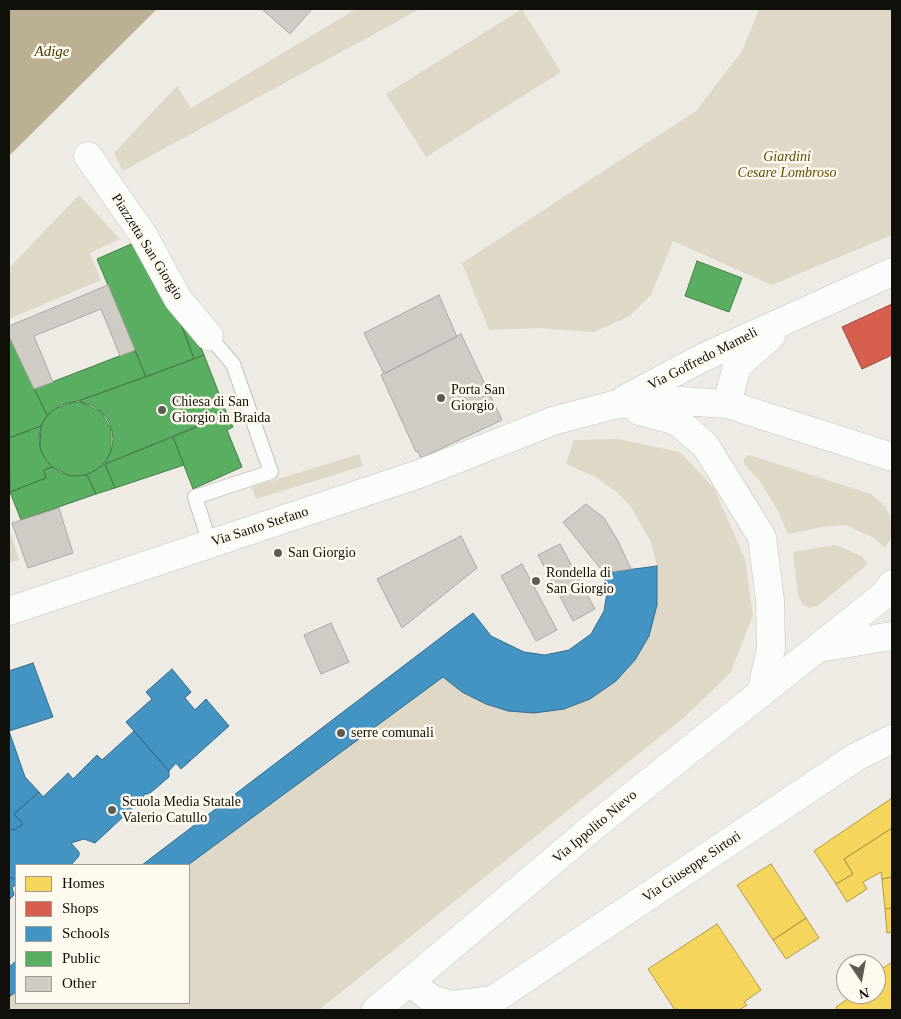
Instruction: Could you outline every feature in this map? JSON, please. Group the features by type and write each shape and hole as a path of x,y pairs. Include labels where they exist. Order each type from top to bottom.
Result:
{"street":[{"name":"Piazzetta San Giorgio","path":"88,156 142,233 178,299 209,336"},
{"name":"Via Goffredo Mameli","path":"613,405 702,358 892,272"},
{"name":"Via Goffredo Mameli","path":"727,404 736,366 794,315"},
{"name":"Via Goffredo Mameli","path":"510,438 553,421 613,405 665,400 727,404 892,457"},
{"path":"613,405 677,421 705,445 721,467 762,537 770,600 770,648 761,694"},
{"name":"Via Santo Stefano","path":"9,611 419,474 510,438"},
{"name":"Via Ippolito Nievo","path":"376,1010 598,823 884,595 892,584"},
{"name":"Via Ippolito Nievo","path":"818,648 892,636"},
{"name":"Via Giuseppe Sirtori","path":"410,983 432,999 451,1005 486,1005 856,757 892,739"}],"lane":[{"path":"209,336 233,364 271,472 195,497 210,544"}],"green space":[{"path":"356,9 420,9 123,171 114,153 177,86 191,108"},
{"path":"522,9 561,72 426,157 386,94"},
{"name":"Giardini Cesare Lombroso","path":"759,9 892,9 892,235 772,285 673,241 651,295 630,316 594,332 537,328 489,330 462,263 696,111 742,51"},
{"path":"79,195 120,239 90,253 101,280 9,319 9,268"},
{"path":"617,439 680,452 714,488 745,559 753,615 731,672 687,715 319,1010 9,1010 9,997 15,993 15,1004 190,1004 189,864 443,677 462,692 486,704 508,711 590,699 616,681 635,660 649,636 657,605 657,566 651,542 631,507 618,493 594,476 566,464 574,440"},
{"path":"359,454 363,466 256,499 252,487"},
{"path":"749,455 871,494 885,506 890,516 892,536 885,548 874,538 846,525 821,527 788,534 777,509 759,480 744,464 744,459"},
{"path":"9,528 19,560 9,563"},
{"path":"835,545 862,556 868,564 819,605 809,608 802,604 798,595 793,552"}],"water":[{"name":"Adige","path":"9,9 157,9 9,156"}],"building: Homes":[{"path":"892,798 892,828 844,859 853,874 836,884 814,851"},
{"path":"892,828 892,877 882,879 881,872 863,882 867,889 847,902 836,884 853,874 844,859"},
{"path":"771,864 806,918 773,940 737,885"},
{"path":"892,877 892,908 885,909 882,879"},
{"path":"892,908 892,932 887,933 885,909"},
{"path":"806,918 819,938 786,959 773,940"},
{"path":"717,924 761,990 744,1002 747,1005 739,1010 675,1010 648,969"},
{"path":"892,962 892,1010 838,1010 836,1007 840,1004 886,1004 886,966"}],"building: Shops":[{"path":"892,304 892,355 862,369 842,327"}],"building: Schools":[{"name":"serre comunali","path":"657,566 657,605 649,636 635,660 616,681 590,699 564,709 534,713 508,711 486,704 462,692 443,677 189,864 143,864 473,613 491,636 524,652 545,655 569,650 591,634 604,611 607,593 604,573"},
{"path":"33,663 53,717 9,731 9,671"},
{"path":"172,669 191,692 185,698 195,710 206,699 229,726 181,769 176,763 169,771 126,722 152,699 146,692"},
{"path":"9,731 25,777 39,792 14,814 23,824 14,830 9,829"},
{"path":"134,731 169,771 169,777 149,794 145,794 138,803 95,843 84,839 71,843 79,852 79,856 72,864 15,864 15,878 9,877 9,829 14,830 23,824 14,814 39,792 43,797 68,773 73,779 97,755 102,760"},
{"path":"9,877 15,878 15,886 12,887 14,895 9,900"},
{"path":"15,962 15,993 9,997 9,967"}],"building: Public":[{"path":"138,241 170,295 194,359 146,377 97,259"},
{"path":"697,261 742,278 729,312 685,296"},
{"path":"188,317 204,355 194,359 180,320"},
{"path":"9,336 47,415 41,426 9,438"},
{"path":"135,350 146,377 57,408 47,415 34,389"},
{"name":"Chiesa di San Giorgio in Braida","path":"204,355 227,414 105,464 111,451 111,429 101,412 79,401"},
{"path":"76,402 97,408 107,418 113,439 107,460 97,470 76,476 55,470 45,460 39,439 45,418 55,408"},
{"path":"227,414 233,427 227,430 242,467 193,489 173,437"},
{"path":"41,426 40,447 43,455 52,467 44,470 46,478 10,492 9,438"},
{"path":"173,437 184,465 115,488 105,464"},
{"path":"105,464 115,488 96,494 87,475"},
{"path":"52,467 71,476 87,475 96,494 21,520 10,492 46,478 44,470"}],"building: Other":[{"path":"264,9 312,9 290,34"},
{"path":"108,285 135,350 120,356 101,309 34,336 53,382 34,389 9,336 9,326"},
{"path":"439,295 457,337 384,374 364,333"},
{"name":"Porta San Giorgio","path":"461,334 502,420 421,458 418,451 416,452 381,375"},
{"path":"586,504 604,518 618,541 631,569 604,573 563,522"},
{"path":"59,508 73,553 28,568 12,523"},
{"path":"461,536 477,568 402,628 377,579"},
{"path":"560,544 595,609 573,621 538,555"},
{"path":"522,564 557,630 536,641 501,576"},
{"path":"331,623 349,662 321,674 304,635"}],"place":[{"name":"Porta San Giorgio","path":"441,398"},
{"name":"Chiesa di San Giorgio in Braida","path":"162,410"},
{"name":"San Giorgio","path":"278,553"},
{"name":"Rondella di San Giorgio","path":"536,581"},
{"name":"serre comunali","path":"341,733"},
{"name":"Scuola Media Statale Valerio Catullo","path":"112,810"}]}
